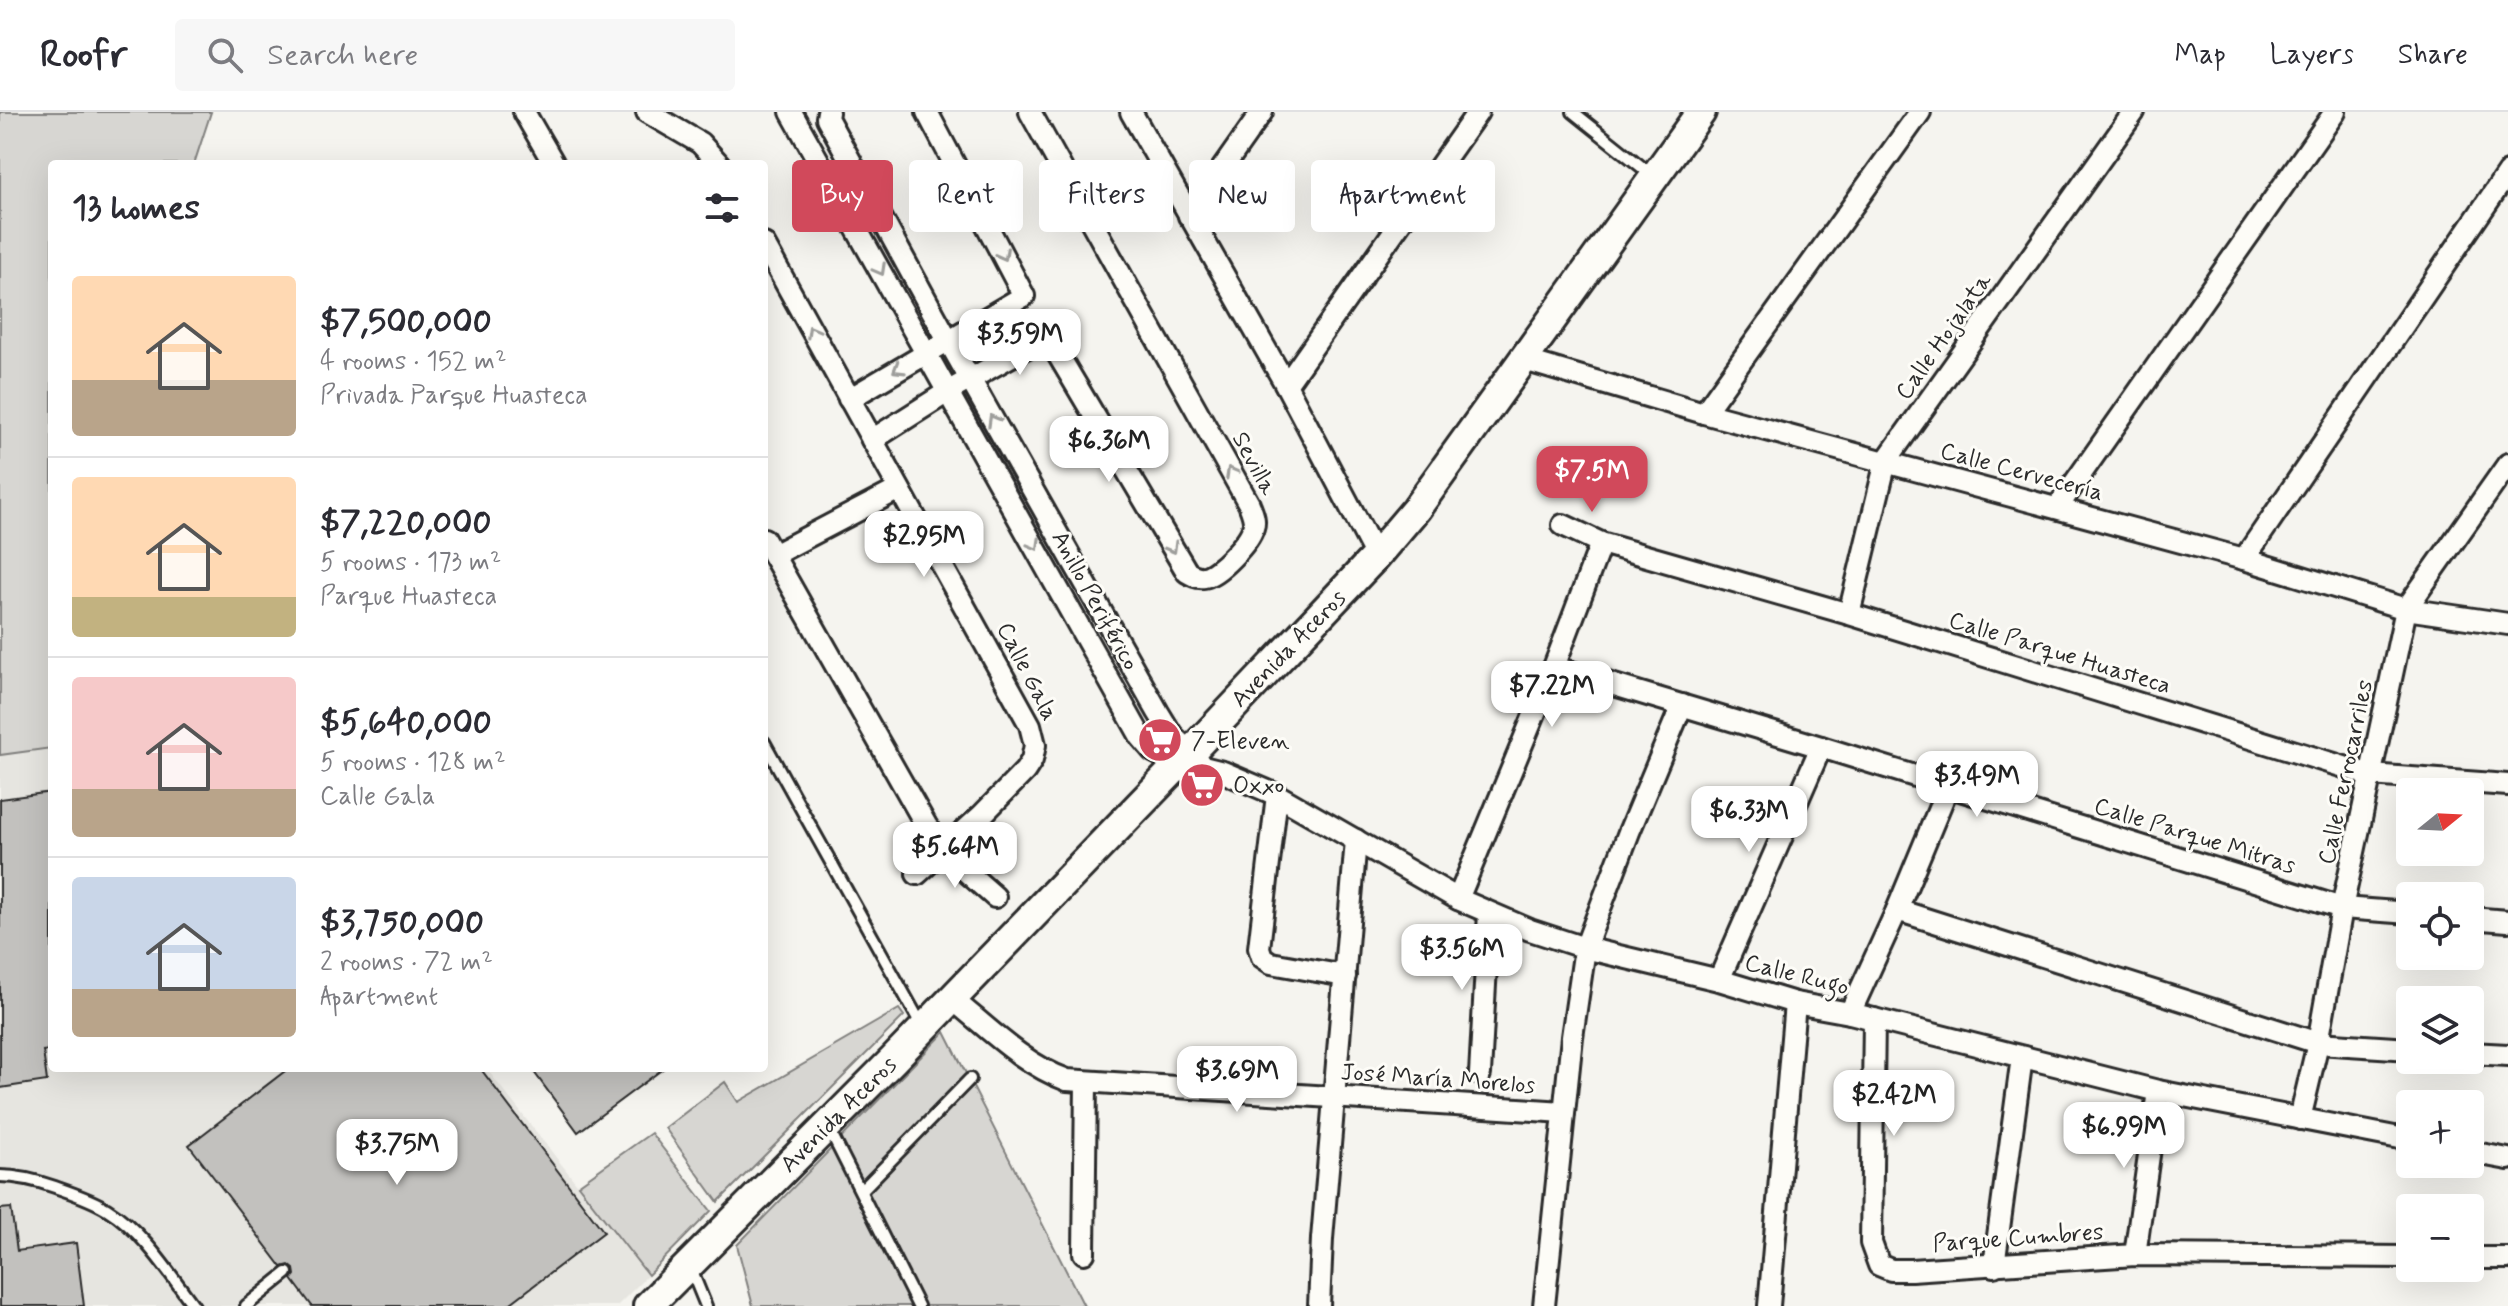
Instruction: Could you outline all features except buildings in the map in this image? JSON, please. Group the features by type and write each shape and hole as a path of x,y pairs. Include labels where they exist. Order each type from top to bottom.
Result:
{"street":[{"path":"524,112 552,160"},
{"path":"647,112 700,143 715,160"},
{"path":"849,399 1024,296 927,112"},
{"name":"Sevilla","path":"970,380 1047,336 1187,572 1195,577 1207,577 1216,572 1245,543 1253,530 1254,519 1249,504 1030,112"},
{"path":"1131,112 1189,216"},
{"path":"1228,160 1262,112"},
{"path":"1286,385 1478,112"},
{"name":"Avenida Aceros","path":"648,1306 1192,760 1376,556 1416,509 1701,112"},
{"path":"1704,413 1920,112"},
{"name":"Calle Hojalata","path":"1849,614 1886,461 2134,112"},
{"path":"2057,508 2335,112"},
{"path":"796,120 827,115"},
{"name":"Anillo Periférico","path":"827,115 970,380 1172,735 1192,760"},
{"name":"Anillo Periférico","path":"796,120 1141,737 1153,751 1167,758 1192,760"},
{"path":"2244,559 2508,172"},
{"path":"1198,232 1286,385 1376,556"},
{"name":"Calle Gala","path":"768,251 1030,725 1035,745 1032,760 1025,771 917,874"},
{"name":"Calle Cervecería","path":"1524,360 1704,413 2244,559 2406,609 2508,624"},
{"path":"872,440 970,380"},
{"name":"Calle Ferrocarriles","path":"2300,1119 2406,609 2508,464"},
{"path":"899,489 768,547 926,825 943,851 995,897"},
{"name":"Calle Parque Huasteca","path":"1563,525 1601,543 1849,614 2370,775 2508,785"},
{"path":"1458,899 1554,667 1601,543"},
{"path":"1095,652 1118,638"},
{"name":"Calle Parque Mitras","path":"1554,667 2342,908 2396,912"},
{"path":"1544,1306 1572,1037 1585,948 1682,705"},
{"path":"1719,980 1821,747"},
{"name":"Calle Rugo","path":"1192,760 1277,795 1458,899 1585,948 1719,980 1795,1003 1850,1013 2158,1091 2396,1137"},
{"path":"1850,1013 1948,787"},
{"path":"1277,795 1259,948 1262,957 1271,963 1345,976"},
{"path":"1319,1306 1356,840"},
{"path":"1897,910 2318,1043 2396,1048"},
{"path":"1480,1074 1489,913"},
{"path":"2484,919 2508,921"},
{"name":"José María Morelos","path":"952,999 1039,1068 1067,1080 1564,1112"},
{"path":"1769,1306 1795,1003"},
{"name":"Parque Cumbres","path":"1874,1019 1871,1243 1879,1265 1891,1270 1994,1266 2135,1255 2396,1257"},
{"path":"2484,1054 2508,1055"},
{"path":"1994,1266 2022,1057"},
{"path":"1084,1253 1086,1082"},
{"path":"2135,1255 2158,1091"},
{"path":"2484,1155 2508,1159"},
{"path":"2484,1258 2508,1258"}],"lane":[{"path":"1573,112 1655,177"},
{"path":"768,749 923,1027"},
{"path":"861,1191 970,1079"},
{"path":"827,1126 918,1306"},
{"path":"0,1176 47,1184 108,1210 132,1230 194,1306"},
{"path":"689,1264 706,1306"},
{"path":"246,1306 287,1273"}],"shaded area":[{"path":"0,112 211,112 195,160 48,160 48,749 0,755"},
{"path":"48,749 48,1072 489,1072 648,1275 617,1306 0,1306 0,755"},
{"path":"899,1009 904,1016 718,1202 665,1128 725,1082 738,1102"},
{"path":"945,1032 1084,1306 753,1306 737,1245"},
{"path":"651,1133 711,1211 648,1275 578,1185"}],"place":[{"name":"7-Eleven","path":"1160,740"},
{"name":"Oxxo","path":"1202,785"}]}
